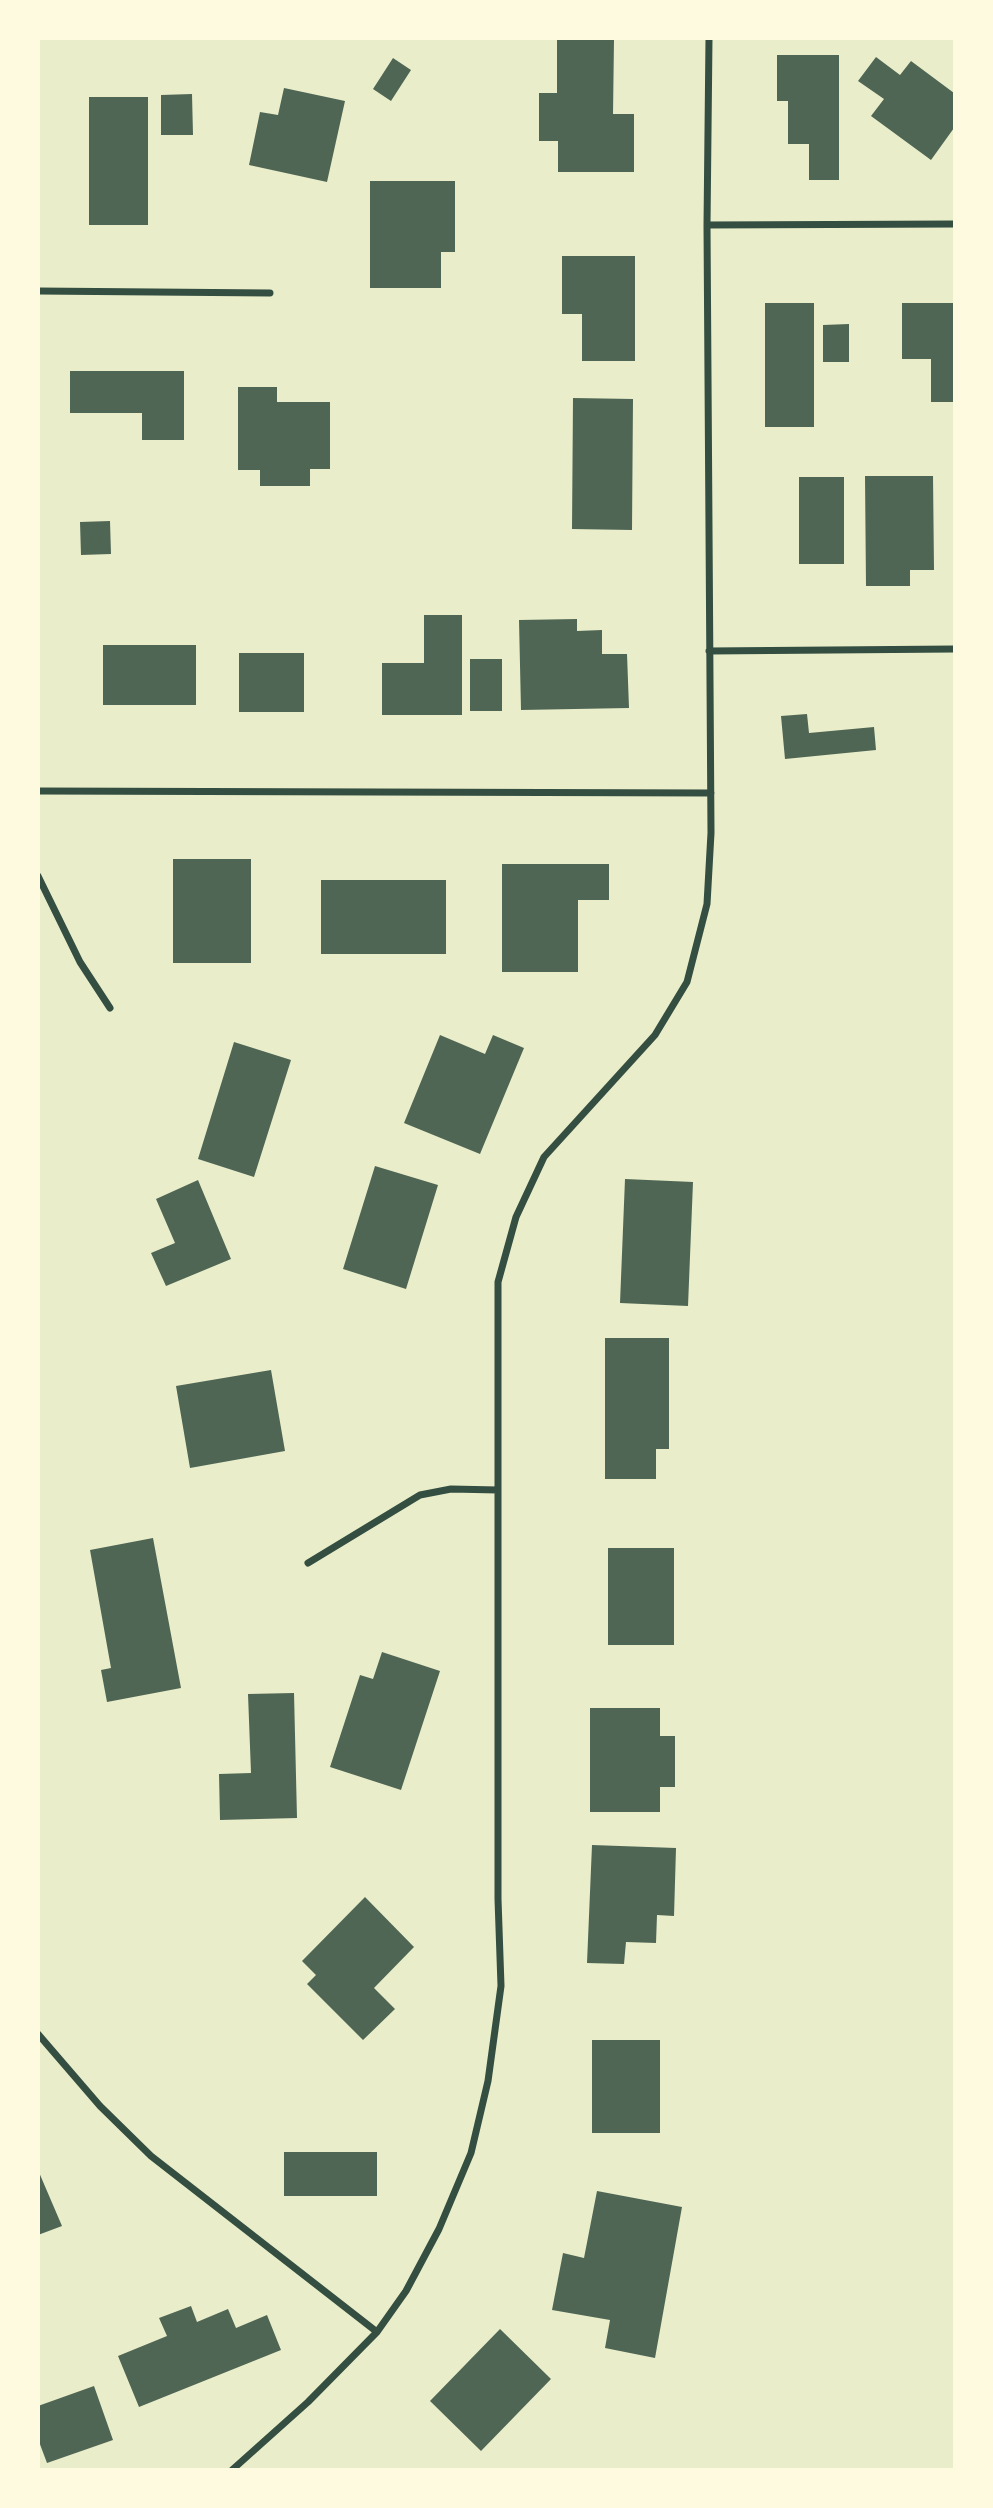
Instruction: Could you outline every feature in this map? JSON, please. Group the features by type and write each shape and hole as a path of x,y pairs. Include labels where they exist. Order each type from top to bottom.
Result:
{"street":[{"path":"232,2469 309,2402 377,2332 406,2291 439,2229 471,2153 488,2081 501,1986 498,1899 498,1282 516,1217 544,1157 654,1035 687,982 707,904 711,833 707,225 709,38"},
{"path":"707,225 954,224"},
{"path":"38,290 270,293"},
{"path":"709,650 954,649"},
{"path":"38,791 711,793"},
{"path":"38,876 80,962 110,1008"},
{"path":"309,1563 420,1495 451,1489 498,1490"},
{"path":"38,2034 100,2106 151,2156 377,2332"}],"building":[{"path":"557,39 614,39 613,114 634,114 634,172 558,172 558,141 539,141 539,93 557,93"},
{"path":"777,55 839,55 839,180 809,180 809,144 788,144 788,101 777,101"},
{"path":"876,57 900,75 911,61 954,93 954,128 931,160 871,116 884,99 858,81"},
{"path":"393,58 411,70 391,101 373,89"},
{"path":"284,88 345,101 327,182 249,165 260,112 278,115"},
{"path":"192,94 193,135 161,135 161,95"},
{"path":"89,97 148,97 148,225 89,225"},
{"path":"370,181 455,181 455,252 441,252 441,288 370,288"},
{"path":"562,256 635,256 635,361 582,361 582,314 562,314"},
{"path":"765,303 814,303 814,427 765,427"},
{"path":"902,303 954,303 954,402 931,402 931,359 902,359"},
{"path":"849,324 849,362 823,362 823,325"},
{"path":"70,371 184,371 184,440 142,440 142,413 70,413"},
{"path":"238,387 277,387 277,402 330,402 330,469 310,469 310,486 260,486 260,470 238,470"},
{"path":"573,398 633,399 632,530 572,529"},
{"path":"865,476 933,476 934,570 910,570 910,586 866,586"},
{"path":"799,477 844,477 844,564 799,564"},
{"path":"110,521 111,554 81,555 80,522"},
{"path":"424,615 462,615 462,715 382,715 382,663 424,663"},
{"path":"577,619 577,631 602,630 602,654 627,654 629,708 521,710 519,620"},
{"path":"103,645 196,645 196,705 103,705"},
{"path":"239,653 304,653 304,712 239,712"},
{"path":"470,659 502,659 502,711 470,711"},
{"path":"807,714 809,733 874,727 876,750 785,759 781,716"},
{"path":"173,859 251,859 251,963 173,963"},
{"path":"502,864 609,864 609,900 578,900 578,972 502,972"},
{"path":"321,880 446,880 446,954 321,954"},
{"path":"440,1035 485,1054 493,1035 524,1048 480,1154 404,1123"},
{"path":"234,1042 291,1060 254,1177 198,1159"},
{"path":"375,1166 438,1185 406,1289 343,1269"},
{"path":"625,1179 693,1182 688,1306 620,1303"},
{"path":"198,1180 231,1259 166,1286 151,1253 175,1243 156,1199"},
{"path":"605,1338 669,1338 669,1449 656,1449 656,1479 605,1479"},
{"path":"271,1370 285,1451 190,1468 176,1386"},
{"path":"153,1538 181,1688 107,1702 101,1670 111,1668 90,1550"},
{"path":"608,1548 674,1548 674,1645 608,1645"},
{"path":"382,1652 440,1671 401,1790 330,1767 360,1675 373,1679"},
{"path":"294,1693 297,1818 220,1820 219,1774 251,1773 248,1694"},
{"path":"590,1708 660,1708 660,1736 675,1736 675,1787 660,1787 660,1812 590,1812"},
{"path":"592,1845 676,1848 674,1916 657,1915 656,1943 626,1942 624,1964 587,1963"},
{"path":"365,1897 414,1947 374,1988 395,2009 363,2040 307,1984 316,1975 302,1961"},
{"path":"592,2040 660,2040 660,2133 592,2133"},
{"path":"284,2152 377,2152 377,2196 284,2196"},
{"path":"38,2170 62,2226 38,2235"},
{"path":"597,2191 682,2207 655,2358 605,2348 610,2320 552,2310 563,2253 584,2258"},
{"path":"191,2306 197,2322 228,2309 236,2328 267,2315 281,2350 139,2407 118,2356 167,2336 159,2318"},
{"path":"500,2329 551,2379 481,2451 430,2401"},
{"path":"94,2386 113,2440 47,2463 38,2439 38,2406"}]}
